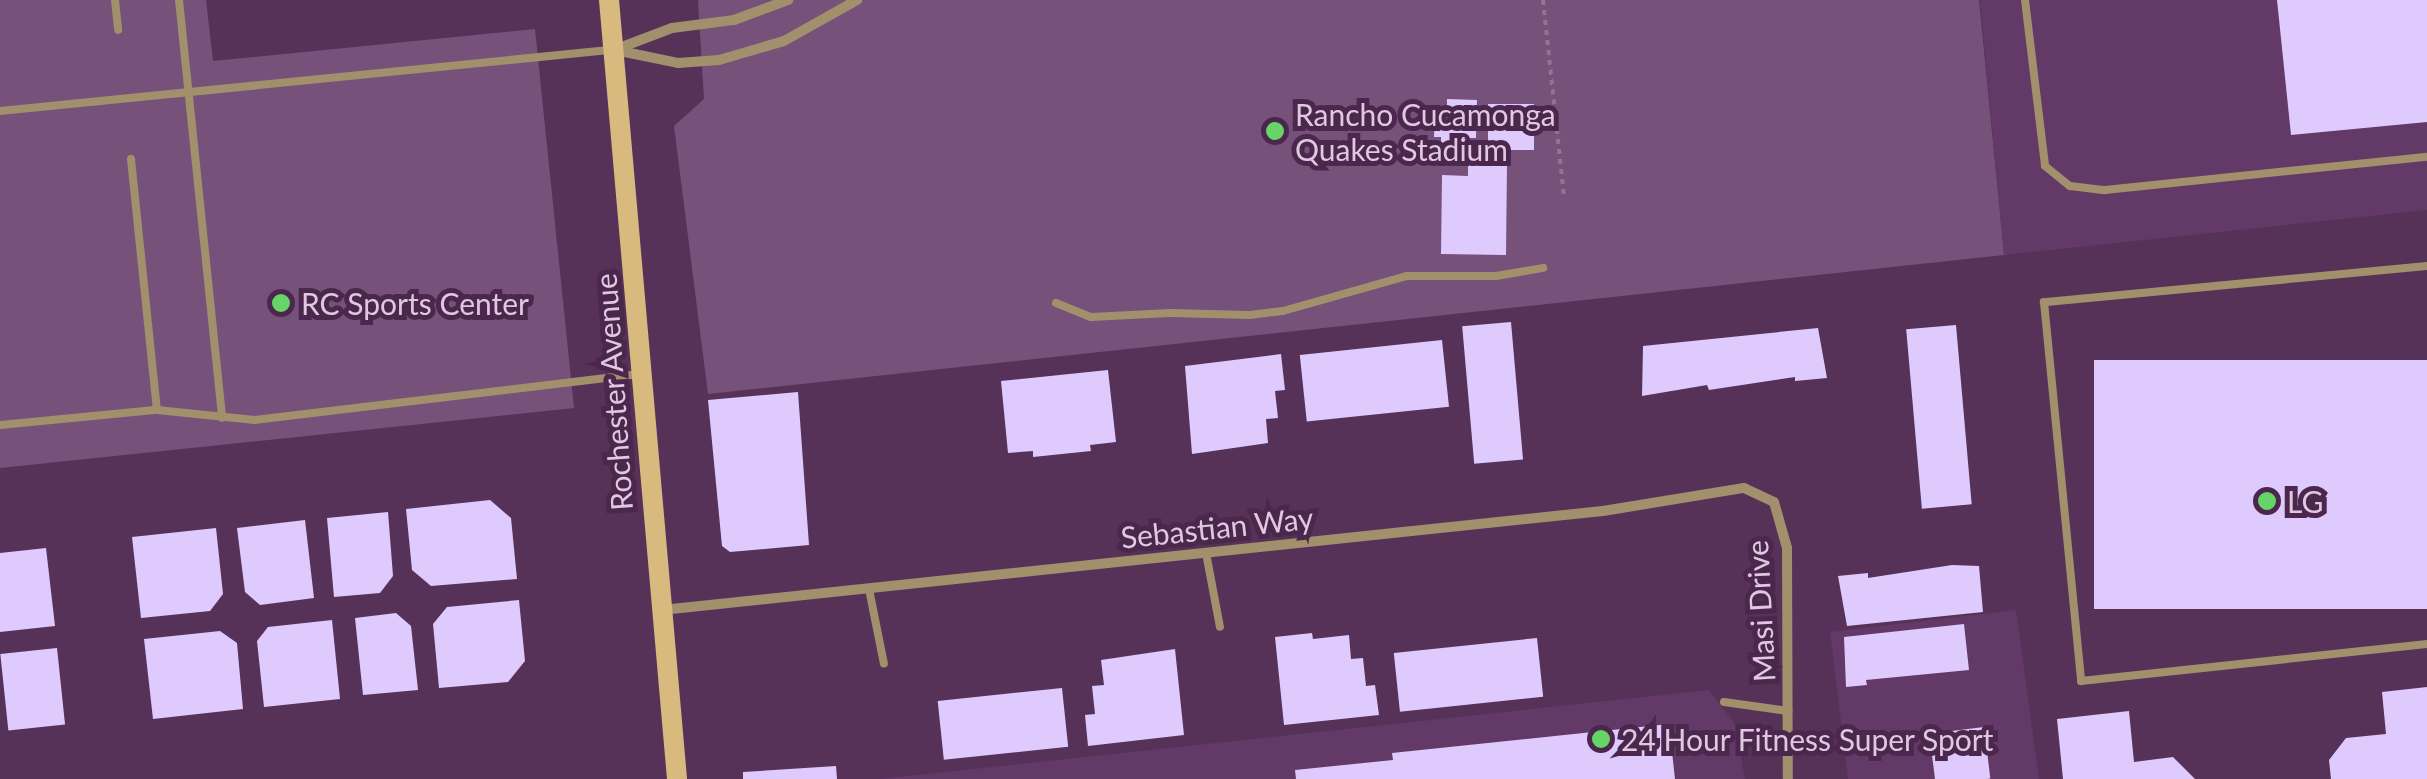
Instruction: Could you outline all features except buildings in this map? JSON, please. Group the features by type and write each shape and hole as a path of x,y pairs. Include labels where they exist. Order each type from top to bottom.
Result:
{"main road":[{"name":"Rochester Avenue","path":"608,0 645,374 649,484 677,779"}],"street":[{"path":"614,50 672,28 734,20 788,0"},
{"path":"614,50 678,63 719,60 784,41 857,0"},
{"name":"Sebastian Way","path":"661,610 1603,511 1744,488 1774,502"},
{"name":"Masi Drive","path":"1774,502 1787,548 1788,779"}],"lane":[{"path":"115,0 118,30"},
{"path":"179,0 222,418"},
{"path":"2024,0 2045,166 2070,186 2105,190 2427,157"},
{"path":"0,111 124,97 188,96 614,50"},
{"path":"131,159 157,410"},
{"path":"2427,266 2044,302 2081,681 2427,644"},
{"path":"1056,302 1091,317 1170,312 1250,315 1283,311 1408,276 1483,277 1544,268"},
{"path":"0,425 157,410 254,420 645,374"},
{"path":"1206,552 1220,626"},
{"path":"869,589 884,664"},
{"path":"1724,702 1790,711"}],"path":[{"path":"1543,0 1564,198"}],"shaded area":[{"name":"RC Sports Center","path":"0,0 206,0 213,61 535,29 574,408 0,468"},
{"path":"698,0 1979,0 2004,255 708,394 674,126 704,99"},
{"path":"1980,0 2427,0 2427,210 2004,255"},
{"path":"2016,610 2039,779 1848,779 1830,632"},
{"path":"1709,690 1735,724 1745,779 880,779"}],"place":[{"name":"Rancho Cucamonga Quakes Stadium","path":"1275,131"},
{"name":"RC Sports Center","path":"281,303"},
{"name":"LG","path":"2267,501"},
{"name":"24 Hour Fitness Super Sport","path":"1601,739"}]}
